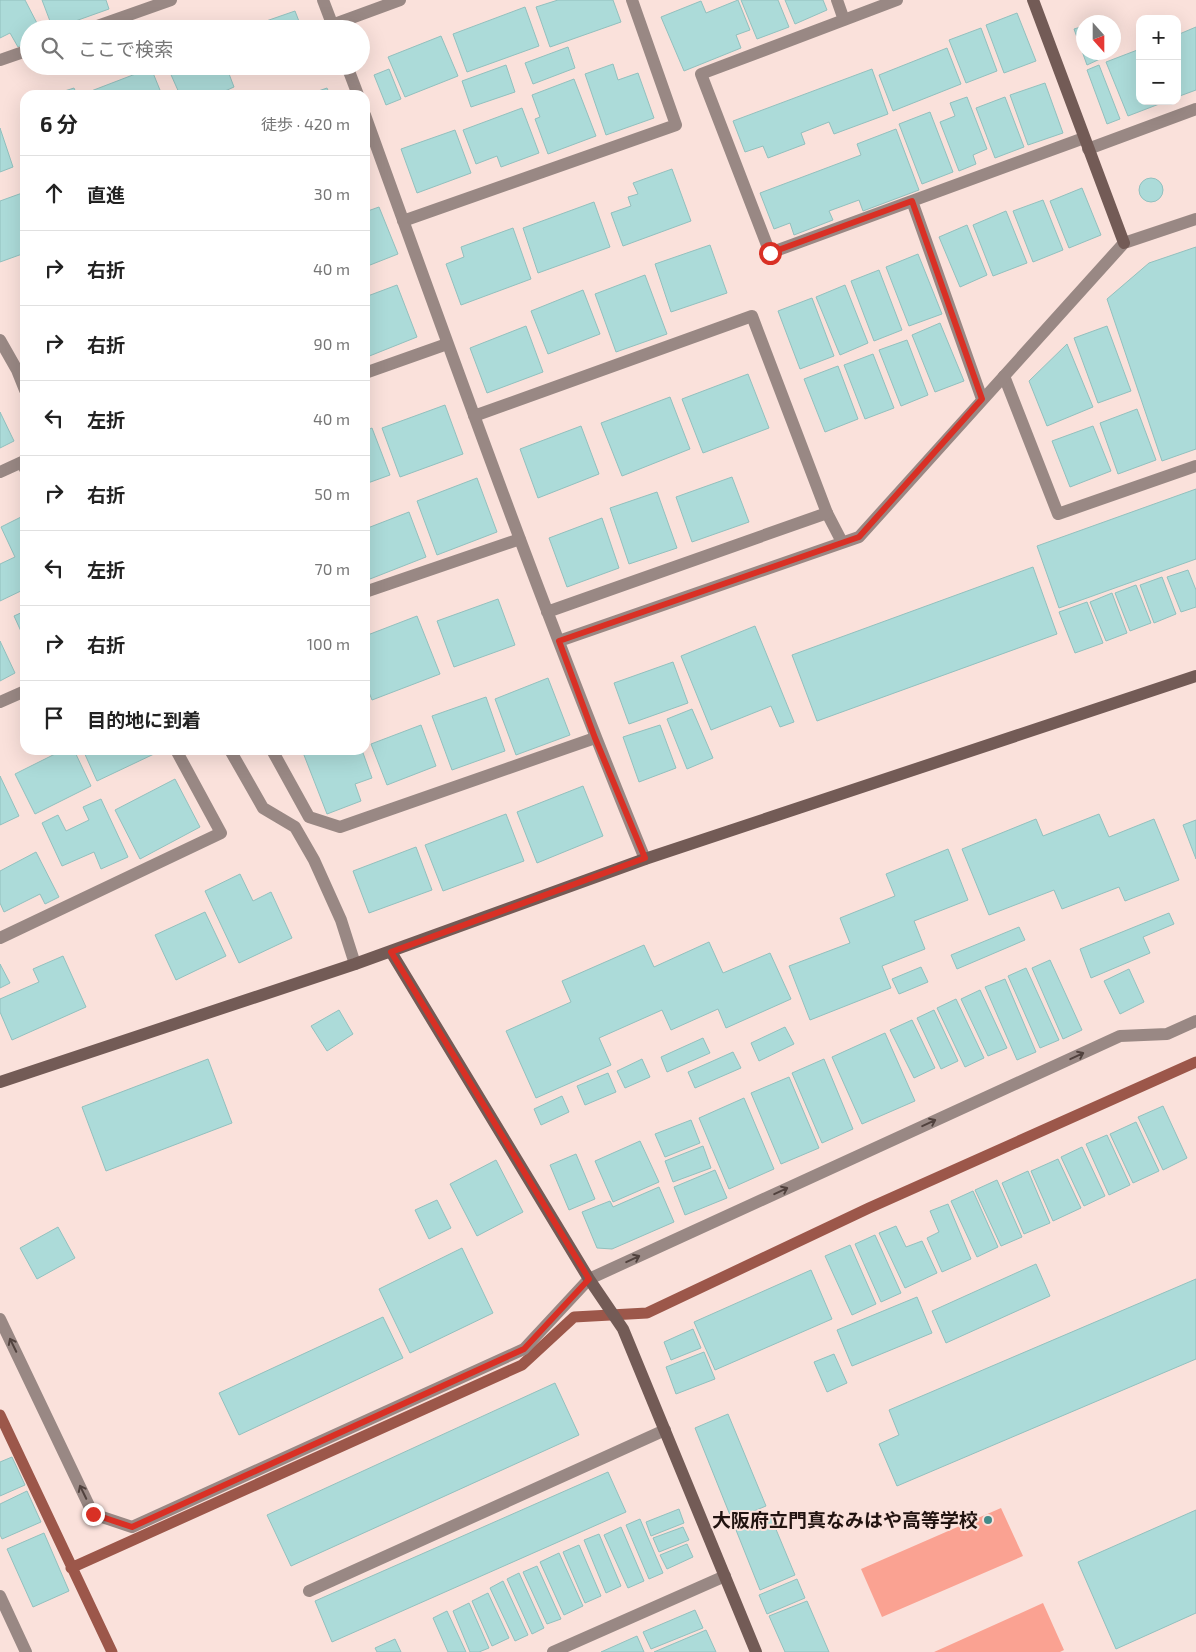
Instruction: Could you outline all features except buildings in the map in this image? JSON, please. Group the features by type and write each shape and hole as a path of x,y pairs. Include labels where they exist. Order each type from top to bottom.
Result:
{"street":[{"path":"114,20 171,0"},
{"path":"324,0 331,20"},
{"path":"350,20 400,0"},
{"path":"403,221 676,125 632,0"},
{"path":"837,0 844,20"},
{"path":"897,0 701,74 770,253 912,201 1196,108"},
{"path":"1033,0 1124,243"},
{"path":"0,60 20,53"},
{"path":"350,75 356,90"},
{"path":"371,149 403,221 547,612 595,738 645,858"},
{"path":"912,201 982,399"},
{"path":"559,641 859,537 1124,243 1196,219"},
{"path":"474,416 752,316 827,513 842,542"},
{"path":"0,340 20,378"},
{"path":"370,371 447,344"},
{"path":"1004,376 1058,514 1196,466"},
{"path":"0,472 20,463"},
{"path":"547,612 827,513"},
{"path":"370,590 520,539"},
{"path":"0,1082 391,952 645,858 1196,676"},
{"path":"0,702 20,692"},
{"path":"275,755 309,816 340,827 595,738"},
{"path":"0,938 221,833 179,755"},
{"path":"233,755 263,808 295,827 314,860 341,920 355,964"},
{"path":"391,952 589,1279 623,1329 756,1652"},
{"path":"0,1319 93,1514 132,1527 524,1349 589,1279 1120,1036 1167,1034 1196,1021"},
{"path":"309,1591 665,1430"},
{"path":"553,1652 725,1576"},
{"path":"0,1596 26,1652"}],"shaded area":[{"path":"1001,1508 1023,1556 882,1617 861,1569"},
{"path":"1043,1603 1064,1650 1060,1652 934,1652"}],"waterway":[{"path":"71,1568 522,1365 574,1317 647,1313 869,1208 1196,1062"},
{"path":"0,1415 112,1652"}],"place":[{"name":"大阪府立門真なみはや高等学校","path":"988,1520"}],"route":[{"path":"93,1514 132,1527 524,1349 589,1279 391,952 645,858 595,738 559,641 859,537 982,399 912,201 770,253"}]}
